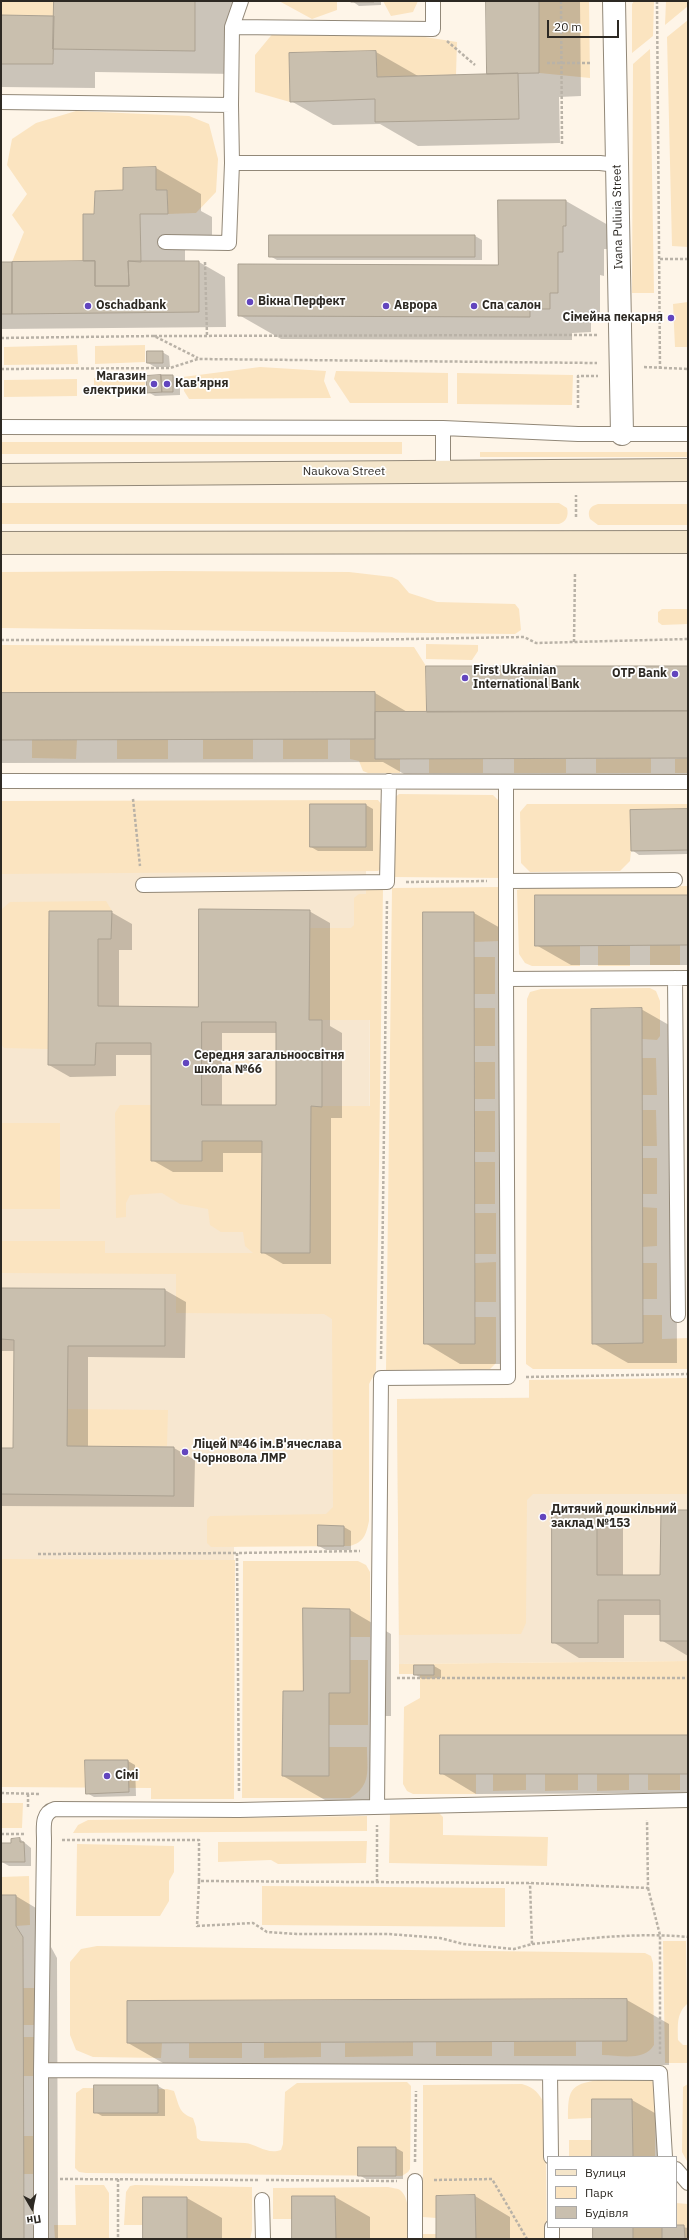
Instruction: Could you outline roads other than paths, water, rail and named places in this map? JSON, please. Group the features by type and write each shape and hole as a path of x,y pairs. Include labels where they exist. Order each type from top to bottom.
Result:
{"main road":[{"name":"Naukova Street","path":"1,475 688,470"},
{"path":"1,543 688,542"}],"street":[{"name":"Ivana Puliuia Street","path":"614,1 622,434"}],"lane":[{"path":"165,242 229,243 232,163 232,27 241,1"},
{"path":"232,27 433,29 433,1"},
{"path":"1,102 231,105"},
{"path":"232,163 600,163 617,165"},
{"path":"1,427 443,428 622,434 688,434"},
{"path":"443,428 443,472"},
{"path":"1,781 688,782"},
{"path":"143,885 387,882 388,781"},
{"path":"377,1807 381,1378 508,1377 506,782"},
{"path":"506,881 675,880"},
{"path":"506,979 681,978 678,1315"},
{"path":"41,2239 41,2070 44,1840 45,1816 49,1811 55,1809 239,1810 688,1800"},
{"path":"41,2070 660,2073 665,2156"},
{"path":"550,2073 551,2156"},
{"path":"677,2170 688,2183"},
{"path":"415,2181 415,2239"},
{"path":"262,2200 263,2239"},
{"path":"552,2228 552,2239"}],"place":[{"name":"Вікна Перфект","path":"250,302"},
{"name":"Oschadbank","path":"88,306"},
{"name":"Аврора","path":"386,306"},
{"name":"Спа салон","path":"474,306"},
{"name":"Сімейна пекарня","path":"671,318"},
{"name":"Магазин електрики","path":"154,384"},
{"name":"Кав'ярня","path":"167,384"},
{"name":"OTP Bank","path":"675,674"},
{"name":"First Ukrainian International Bank","path":"465,678"},
{"name":"Середня загальноосвітня школа №66","path":"186,1063"},
{"name":"Ліцей №46 ім.В'ячеслава Чорновола ЛМР","path":"185,1452"},
{"name":"Дитячий дошкільний заклад №153","path":"543,1517"},
{"name":"Сімі","path":"107,1776"}]}
